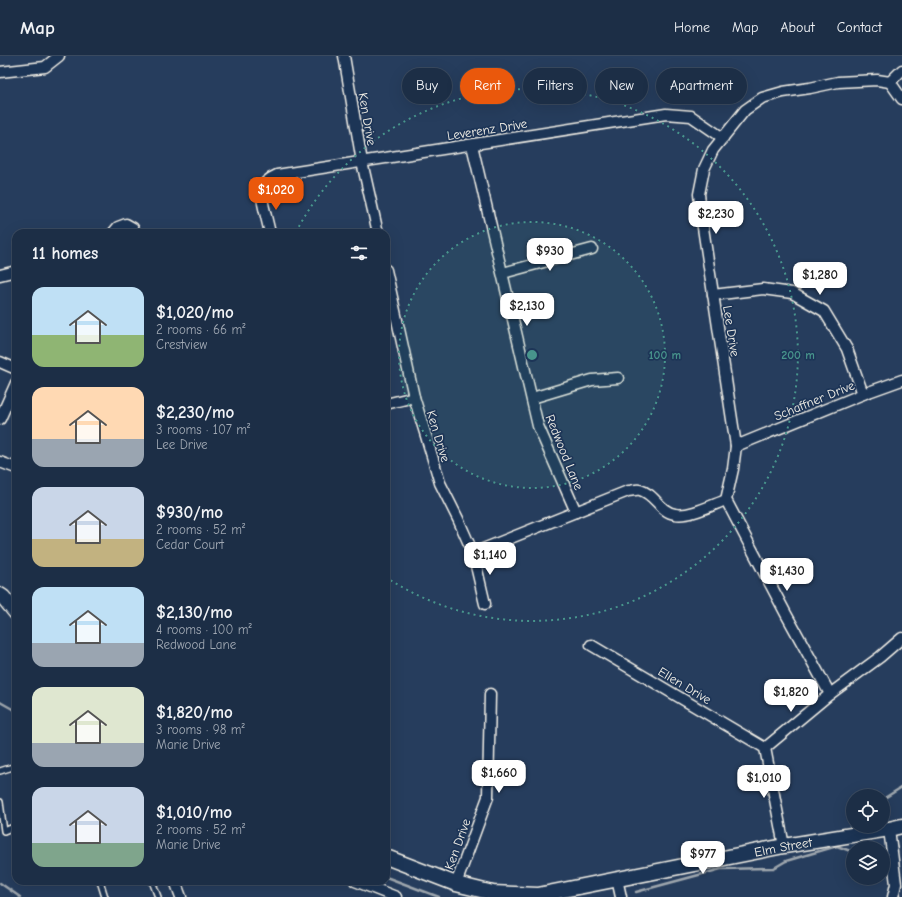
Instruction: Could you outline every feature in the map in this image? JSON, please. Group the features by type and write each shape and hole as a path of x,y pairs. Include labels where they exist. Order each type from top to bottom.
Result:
{"main road":[{"path":"0,595 12,608"},
{"name":"Elm Street","path":"390,859 456,884 493,894 538,895 617,878 784,846 895,828"}],"street":[{"path":"0,72 45,67 59,56"},
{"name":"Ken Drive","path":"344,56 362,162 377,229"},
{"path":"902,70 890,82 902,99"},
{"name":"Lee Drive","path":"726,500 733,469 736,446 699,194 704,169 713,150 745,110 762,98 783,92 838,82 877,80 890,82"},
{"name":"Leverenz Drive","path":"269,229 261,194 262,187 271,177 277,174 666,114 691,116 723,138"},
{"name":"Redwood Lane","path":"472,145 538,426 576,512"},
{"path":"116,229 126,224 134,229"},
{"path":"503,273 592,249"},
{"path":"0,275 12,272"},
{"name":"Ken Drive","path":"390,288 414,397 440,483 473,553 485,604"},
{"path":"713,296 763,289 792,293 824,311 847,349 864,394"},
{"path":"0,362 12,367"},
{"path":"532,398 592,380 618,378"},
{"name":"Schaffner Drive","path":"736,446 902,380"},
{"path":"0,419 12,392"},
{"path":"390,403 414,397"},
{"path":"0,462 12,466"},
{"path":"473,553 628,491 639,490 648,494 665,511 680,515 695,512 726,500 830,694"},
{"path":"784,846 765,748 830,694 902,638"},
{"name":"Ellen Drive","path":"591,645 765,748"},
{"name":"Ken Drive","path":"456,884 488,797 490,694"},
{"path":"893,897 896,884 895,828"},
{"path":"617,878 620,897"},
{"path":"176,885 181,897"},
{"path":"365,885 396,897"}],"lane":[{"path":"0,771 12,767"},
{"path":"0,802 4,831 12,828"},
{"path":"101,885 105,897"},
{"path":"154,885 158,897"}],"waterway":[{"path":"0,702 12,709"},
{"path":"890,795 902,787"},
{"path":"636,892 721,869 774,868 786,861 837,846 846,849"},
{"path":"390,879 439,897"},
{"path":"0,883 20,897"}]}
